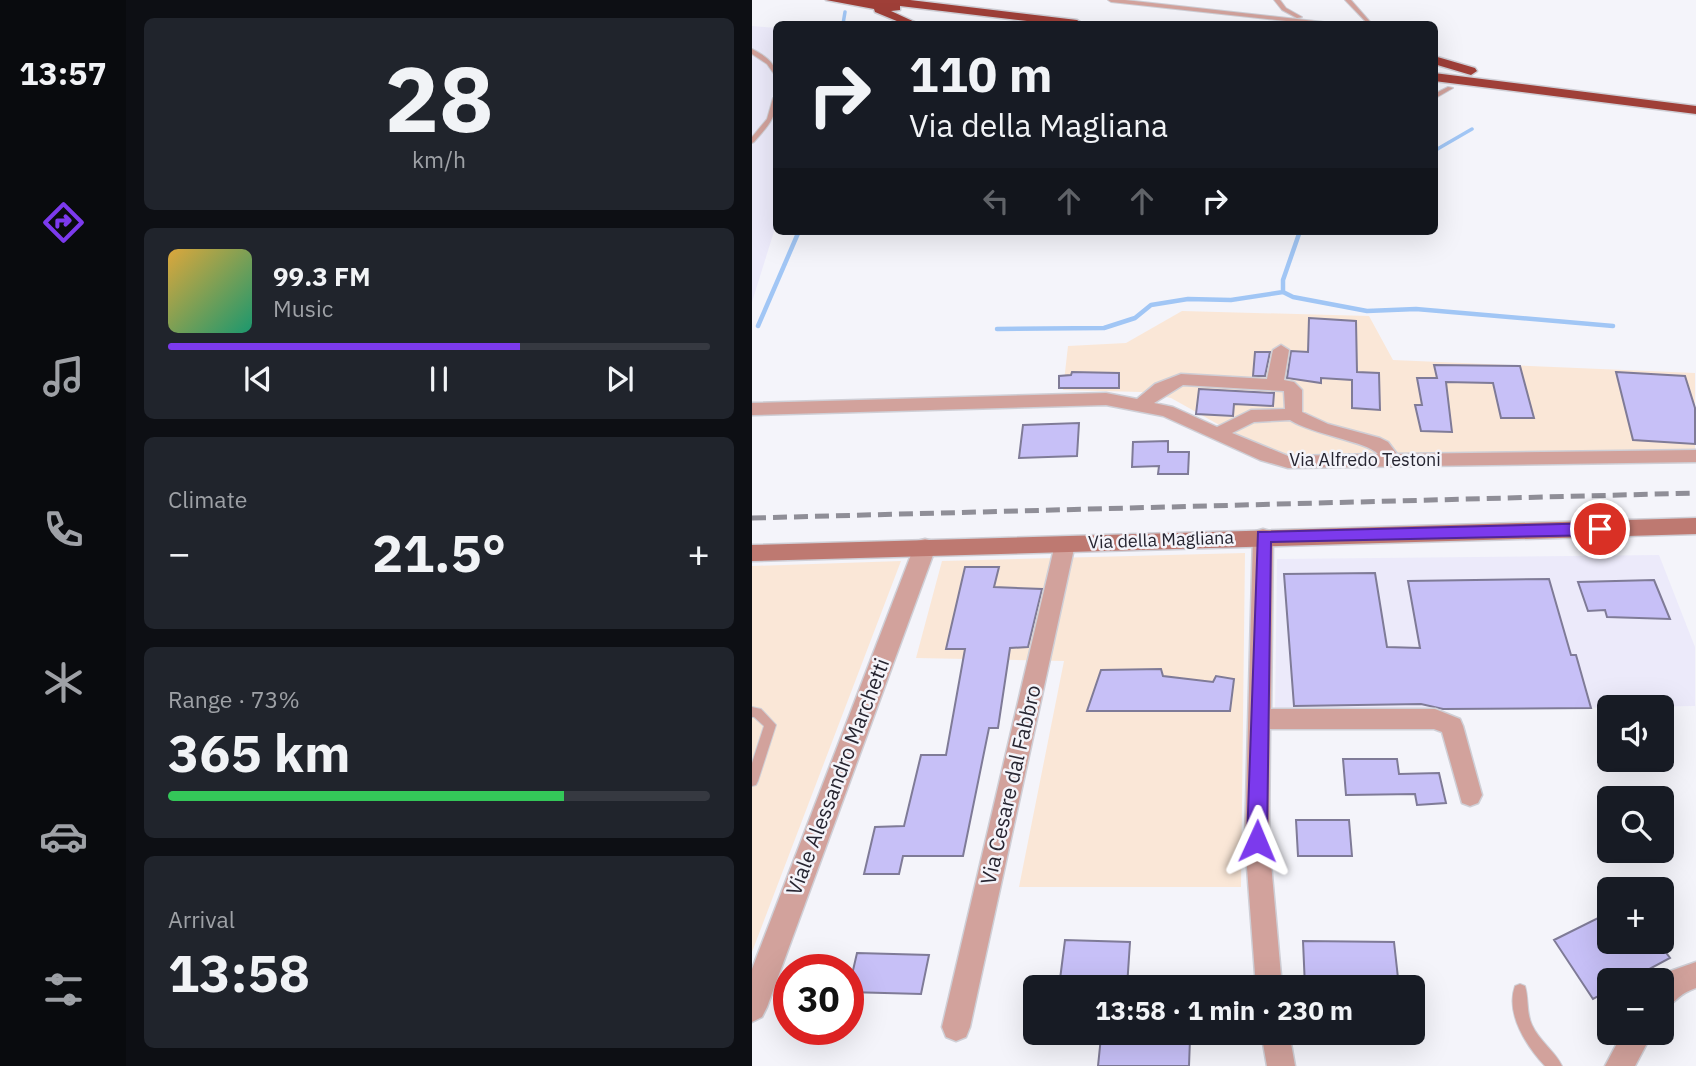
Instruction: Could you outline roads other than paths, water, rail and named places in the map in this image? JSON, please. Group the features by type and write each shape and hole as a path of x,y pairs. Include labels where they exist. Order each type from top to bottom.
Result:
{"highway":[{"path":"830,0 892,14 907,21"},
{"path":"830,0 1000,21"},
{"path":"882,0 1053,21"},
{"path":"1438,61 1517,80"},
{"path":"1438,70 1695,103"},
{"path":"1438,78 1695,110"},
{"path":"1438,90 1504,86"}],"main road":[{"name":"Via della Magliana","path":"752,553 1263,536 1695,526"}],"street":[{"path":"1275,383 1280,350"},
{"path":"1142,404 1161,388 1181,379 1275,383 1294,390 1293,414"},
{"name":"Via Alfredo Testoni","path":"752,409 1091,398 1142,404 1180,415 1266,456 1288,462 1695,456"},
{"path":"1219,433 1251,416 1293,414 1319,429 1374,442 1382,446 1392,461"},
{"path":"1263,536 1257,841 1268,975"},
{"name":"Via Cesare dal Fabbro","path":"956,1027 1065,544"},
{"name":"Viale Alessandro Marchetti","path":"752,1007 925,547"},
{"path":"1259,719 1435,719 1452,726 1470,796"},
{"path":"1674,982 1695,975"},
{"path":"1277,1045 1281,1066"},
{"path":"1619,1066 1631,1045"}],"lane":[{"path":"1111,0 1180,5 1306,21"},
{"path":"1166,0 1180,5"},
{"path":"1277,0 1284,9 1306,21"},
{"path":"1348,0 1367,21"},
{"path":"752,51 773,69"},
{"path":"1438,95 1450,88"},
{"path":"752,141 770,119 773,108"},
{"path":"752,712 757,712 770,725 752,780"},
{"path":"1520,991 1518,1012 1528,1036 1555,1066"}],"waterway":[{"path":"844,21 845,12"},
{"path":"1438,149 1472,129"},
{"path":"758,326 797,235"},
{"path":"1283,292 1283,280 1299,235"},
{"path":"997,329 1104,328 1135,318 1151,305 1188,299 1231,300 1283,292"},
{"path":"1283,292 1293,297 1367,311 1416,309 1613,326"}],"railway":[{"path":"752,518 1696,493"}]}
